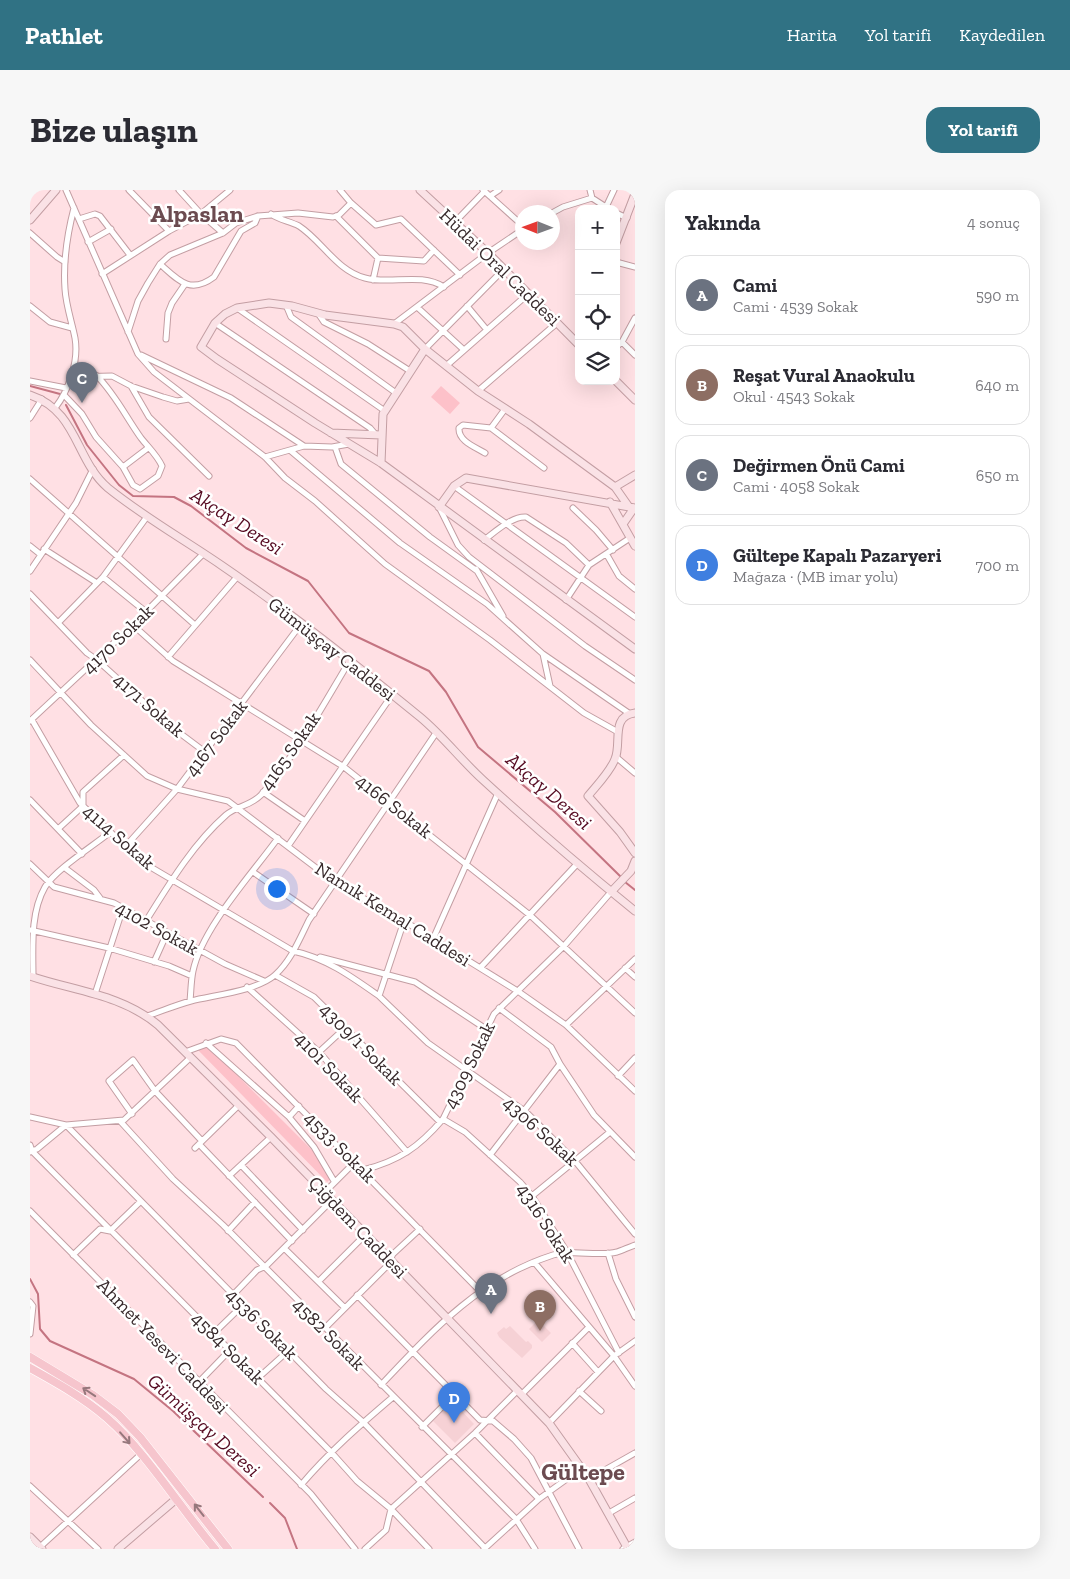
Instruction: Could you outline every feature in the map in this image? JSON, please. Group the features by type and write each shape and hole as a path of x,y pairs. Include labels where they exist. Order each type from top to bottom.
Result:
{"main road":[{"path":"30,1357 93,1395 118,1414 185,1492 228,1549"},
{"path":"30,1368 59,1384 107,1418 140,1455 215,1549"},
{"path":"175,1500 184,1500 185,1492"}],"street":[{"path":"30,220 56,190"},
{"path":"66,190 138,354 154,372 265,457 285,478 315,501 385,564 584,713 618,732"},
{"path":"129,190 169,231"},
{"path":"179,190 200,214 223,233"},
{"path":"102,274 130,255 150,245 169,231 200,214 230,190"},
{"path":"340,190 351,203 376,224 401,219 460,275"},
{"name":"Hüdai Oral Caddesi","path":"420,190 577,340"},
{"path":"490,196 499,190"},
{"path":"590,190 592,198 602,205"},
{"path":"608,205 614,190"},
{"path":"454,223 484,191 515,219"},
{"path":"620,234 635,194"},
{"path":"560,209 579,201 592,198"},
{"path":"128,332 138,300 160,264 170,255 223,233 236,223 258,216 270,214 336,216 351,203"},
{"path":"55,408 64,395 71,376 75,339 65,291 66,245 74,208"},
{"path":"79,219 95,214 100,216 130,255"},
{"path":"270,214 300,227 350,272 373,280 421,279 434,281 444,287"},
{"path":"620,214 635,223"},
{"path":"160,264 177,280 185,284 202,285 214,278 241,232 255,223 258,216"},
{"path":"336,216 378,258 424,261 434,250"},
{"path":"88,242 111,229"},
{"path":"30,233 65,262"},
{"path":"394,324 515,235"},
{"path":"373,280 378,258"},
{"path":"620,263 635,267"},
{"path":"381,463 379,435 385,411 396,393 424,349 503,270"},
{"path":"166,339 168,313 172,303 185,284"},
{"path":"446,366 528,294"},
{"path":"633,508 615,488 478,391 424,349 402,327 394,324 318,313 286,305 268,303 237,308 215,322 201,346 217,359 330,433 381,463 635,649"},
{"path":"286,305 291,317 396,393"},
{"path":"30,306 50,322 72,328"},
{"path":"467,306 487,330"},
{"path":"417,307 464,350"},
{"path":"237,308 385,411"},
{"path":"318,313 324,322 368,344 410,371"},
{"path":"635,318 622,342 635,355"},
{"path":"215,322 379,435"},
{"path":"478,391 558,323"},
{"path":"138,354 232,398 304,446"},
{"path":"71,376 91,378 112,376 131,386 177,401 189,399"},
{"path":"64,395 123,467 133,485 140,489 162,471 158,457 148,448 107,386 97,376"},
{"path":"30,380 66,388"},
{"path":"620,385 635,400"},
{"path":"131,386 150,417 209,476"},
{"name":"Gümüşçay Caddesi","path":"30,395 42,399 55,408 74,435 93,469 106,486 146,518 237,577 392,695 436,733 498,794 635,912"},
{"path":"30,418 42,399"},
{"path":"491,428 505,409"},
{"path":"485,453 464,441 459,434 459,428 463,425 491,428 544,468"},
{"path":"330,433 379,435"},
{"path":"265,457 292,451 304,446 335,447 349,444"},
{"path":"335,447 341,464 430,537 477,571"},
{"path":"123,467 148,448"},
{"path":"292,451 400,543 506,620 543,654 632,714 620,723 616,757 610,770 588,796 635,851"},
{"path":"30,571 70,512 93,469"},
{"path":"610,502 615,488 635,475"},
{"path":"439,507 454,486 466,478 610,502 633,508"},
{"path":"30,479 70,512 161,597 195,625"},
{"path":"454,486 635,617"},
{"path":"610,502 633,537 635,546"},
{"path":"439,507 458,545 469,557 585,646 635,680"},
{"path":"573,508 613,550"},
{"path":"623,524 633,508"},
{"path":"484,540 517,519 526,517 566,543 589,565"},
{"path":"58,624 103,577 146,518"},
{"path":"566,600 589,565 633,537"},
{"path":"30,546 40,554"},
{"path":"44,549 97,583"},
{"name":"4170 Sokak","path":"31,721 60,692 97,660 203,554"},
{"path":"607,555 619,576 635,589"},
{"path":"469,557 506,620"},
{"path":"103,577 146,612"},
{"path":"168,657 237,577"},
{"name":"4171 Sokak","path":"30,594 87,654 97,660 169,725 205,752"},
{"name":"4167 Sokak","path":"126,848 177,789 301,624"},
{"name":"4166 Sokak","path":"133,625 168,657 344,767 531,916 635,1013"},
{"path":"543,654 550,687"},
{"name":"Namık Kemal Caddesi","path":"30,660 91,725 154,780 177,789 228,801 336,883 404,921 519,992 566,1025 635,1091"},
{"name":"4165 Sokak","path":"146,921 172,880 207,836 226,816 237,808 250,805 263,792 301,740 349,662"},
{"path":"288,846 392,695"},
{"name":"4114 Sokak","path":"31,721 71,790 83,806 109,833 142,862 293,951 313,955"},
{"path":"148,1016 190,1001 247,987 276,974 293,951 314,914 436,733"},
{"path":"58,829 83,806 82,792 124,755"},
{"path":"616,757 635,773"},
{"path":"263,792 305,821"},
{"path":"433,939 498,794"},
{"path":"30,800 82,854"},
{"path":"31,977 31,930 38,904 48,883 109,833"},
{"path":"190,1001 192,976 200,951 224,911 278,838"},
{"name":"4309 Sokak","path":"363,1170 386,1164 407,1152 442,1120 486,1030 499,1008 519,992 564,946 626,877 635,861"},
{"path":"480,968 531,916 578,863"},
{"path":"30,864 48,883"},
{"path":"65,868 94,890 101,898"},
{"path":"253,872 314,914"},
{"name":"4309 Sokak","path":"626,877 635,873"},
{"name":"4102 Sokak","path":"48,883 54,887 101,898 200,951 264,981"},
{"path":"95,994 122,908"},
{"path":"379,996 404,921"},
{"path":"31,930 109,948 192,976"},
{"path":"154,962 167,933"},
{"path":"313,955 387,973 415,982 486,1030"},
{"name":"4306 Sokak","path":"313,955 349,974 379,996 428,1043 526,1112 575,1161 635,1234"},
{"path":"566,1025 635,959"},
{"path":"625,968 635,977"},
{"name":"4309/1 Sokak","path":"276,974 314,997 442,1120"},
{"name":"Çiğdem Caddesi","path":"31,977 129,1005 148,1016 188,1054 389,1260 447,1316 549,1423 589,1479 609,1513 626,1548"},
{"name":"4101 Sokak","path":"247,987 318,1052 407,1152"},
{"path":"499,1008 551,1047 578,1094 635,1158"},
{"path":"318,1052 345,1028"},
{"name":"4533 Sokak","path":"120,1121 132,1114 188,1054 206,1043 228,1039 236,1043 480,1291"},
{"path":"206,1043 289,1117 314,1147 334,1182"},
{"path":"618,1076 635,1058"},
{"path":"132,1114 109,1081 133,1060 155,1091 199,1144 292,1241"},
{"path":"490,1155 526,1112 560,1064"},
{"path":"199,1144 239,1105"},
{"path":"289,1117 299,1106"},
{"path":"30,1117 66,1125 120,1121"},
{"name":"4316 Sokak","path":"442,1120 465,1132 520,1182 532,1196 567,1252 616,1355"},
{"name":"4582 Sokak","path":"120,1121 174,1179 516,1519 534,1549"},
{"path":"31,1149 37,1149 66,1125"},
{"name":"4536 Sokak","path":"66,1125 288,1351 422,1481 484,1549"},
{"path":"532,1196 610,1132"},
{"path":"230,1176 271,1137"},
{"name":"4584 Sokak","path":"31,1149 110,1231 331,1452 357,1481 390,1509 429,1549"},
{"path":"324,1193 354,1162"},
{"path":"241,1165 303,1230"},
{"path":"233,1295 262,1267 266,1266 285,1249 331,1201"},
{"path":"74,1255 100,1229 110,1231 140,1202"},
{"path":"228,1231 255,1202"},
{"name":"Ahmet Yesevi Caddesi","path":"30,1211 301,1485 355,1549"},
{"path":"323,1328 387,1266 389,1260 420,1229"},
{"path":"319,1281 365,1235"},
{"path":"380,1385 447,1316 480,1291 534,1262 567,1252 608,1253 635,1245"},
{"path":"285,1249 345,1308"},
{"path":"608,1253 616,1279 635,1317"},
{"path":"534,1262 588,1328 616,1355 635,1386"},
{"path":"357,1295 480,1420 493,1421 514,1439 531,1458 546,1483 548,1492 579,1549"},
{"path":"30,1302 33,1306 30,1334"},
{"path":"214,1333 243,1305"},
{"path":"365,1549 386,1530 390,1509 588,1328"},
{"path":"549,1423 598,1372 635,1341"},
{"path":"572,1343 598,1372"},
{"path":"199,1382 230,1350"},
{"path":"258,1378 288,1351"},
{"path":"579,1391 601,1411"},
{"path":"422,1427 455,1394"},
{"path":"301,1485 362,1421 393,1397"},
{"path":"475,1433 539,1499"},
{"path":"589,1479 635,1453"},
{"path":"30,1537 41,1548 140,1455"},
{"path":"484,1549 539,1499 582,1468"},
{"path":"30,1486 98,1549"},
{"path":"609,1513 635,1498"},
{"path":"118,1549 175,1500"},
{"path":"626,1548 635,1542"}],"shaded area":[{"path":"441,386 460,403 450,414 431,397"},
{"path":"203,1047 209,1047 324,1162 334,1176 327,1182 198,1050"},
{"path":"538,1320 551,1333 542,1342 529,1329"},
{"path":"510,1326 526,1342 528,1341 532,1345 532,1348 522,1358 497,1333 504,1327 506,1329"},
{"path":"453,1402 474,1424 455,1443 433,1421"}],"waterway":[{"name":"Akçay Deresi","path":"30,386 60,394"},
{"name":"Akçay Deresi","path":"66,405 87,445 119,485 133,496 174,497 191,506 246,548 308,581 349,633 429,671 446,692 478,747 555,812 622,878"},
{"name":"Akçay Deresi","path":"625,882 635,890"},
{"name":"Gümüşçay Deresi","path":"30,1279 38,1294 40,1329 50,1341 134,1379 173,1411 263,1497"},
{"name":"Gümüşçay Deresi","path":"270,1503 285,1518 297,1549"}],"place":[{"name":"Değirmen Önü Cami","path":"82,403"},
{"name":"Cami","path":"491,1314"},
{"name":"Reşat Vural Anaokulu","path":"540,1331"},
{"name":"Gültepe Kapalı Pazaryeri","path":"454,1423"}],"district":[{"name":"Alpaslan","path":"197,213"},
{"name":"Gültepe","path":"583,1471"}]}
